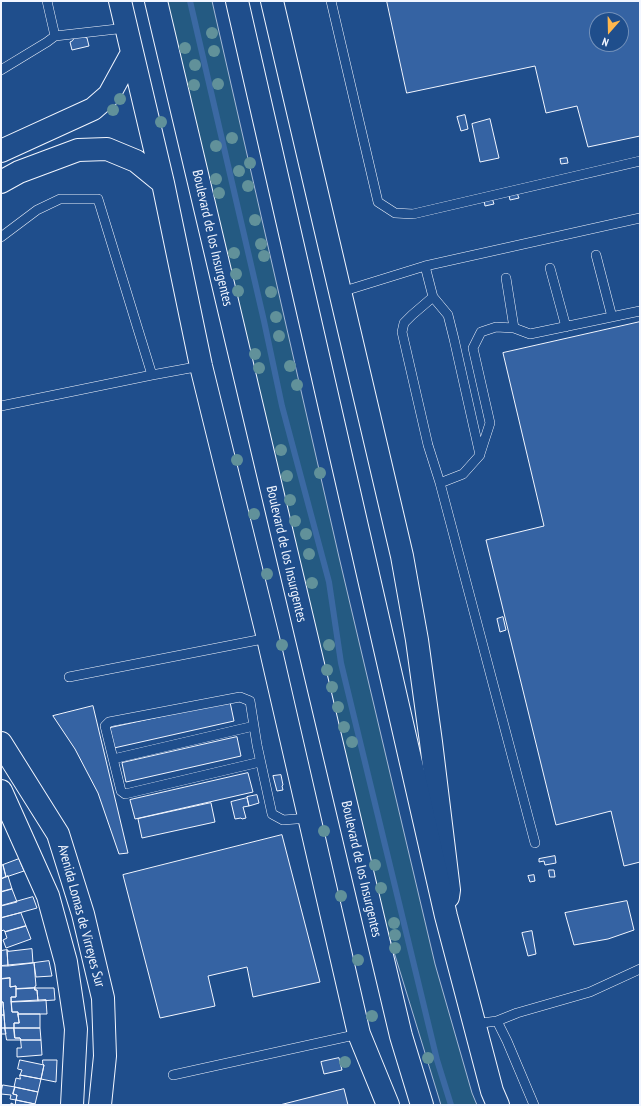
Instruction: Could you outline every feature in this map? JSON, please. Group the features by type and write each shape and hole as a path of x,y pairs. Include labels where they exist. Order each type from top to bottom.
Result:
{"main road":[{"path":"120,1 163,183 201,366 268,638 359,1034 388,1105"},
{"name":"Boulevard de los Insurgentes","path":"156,1 399,1028 422,1105"},
{"path":"237,1 446,916 492,1091 498,1105"},
{"path":"272,1 402,556 417,640 432,742 449,890 446,916"},
{"path":"1,151 93,109 109,95 132,53"},
{"path":"1,182 19,172 78,150 107,149 136,161 163,183"},
{"name":"Avenida Lomas de Virreyes Sur","path":"1,743 58,834 83,914 103,998 105,1056 100,1105"},
{"name":"Avenida Lomas de Virreyes Sur","path":"1,791 48,896 66,962 76,1029 72,1105"}],"lane":[{"path":"47,1 55,36"},
{"path":"331,1 378,202 395,213 413,214 640,161"},
{"path":"1,70 55,36 126,28"},
{"path":"1,237 37,210 60,200 98,199 152,374"},
{"path":"341,292 425,266 640,218"},
{"path":"596,255 612,317"},
{"path":"425,266 433,297 448,315 480,456"},
{"path":"550,268 566,326"},
{"path":"506,278 514,328"},
{"path":"433,297 404,323 402,332 428,445 440,484 535,843"},
{"path":"440,484 463,474 480,456 490,423 473,348 481,332 496,328 514,328 530,334 640,311"},
{"path":"1,406 152,374 201,366"},
{"path":"69,677 268,638"},
{"path":"260,762 125,794 120,791 105,726 109,722 240,697 250,702 260,762 272,814 283,820 309,818"},
{"path":"113,759 254,726"},
{"path":"474,1024 497,1021 517,1013 590,992 640,969"},
{"path":"497,1021 534,1105"},
{"path":"173,1075 359,1034"}],"shaded area":[{"path":"166,1 212,1 339,557 435,964 472,1093 477,1105 441,1105 378,900"}],"building":[{"path":"387,1 640,1 640,136 588,147 577,106 546,113 535,66 407,93"},
{"path":"76,36 83,36 87,38 89,46 72,50 70,42"},
{"path":"465,115 468,129 461,131 457,117"},
{"path":"490,119 499,158 480,162 472,124"},
{"path":"567,158 568,163 561,164 560,159"},
{"path":"517,193 519,198 510,200 509,195"},
{"path":"492,198 494,204 485,206 484,200"},
{"path":"640,322 640,862 624,866 611,811 556,825 486,540 544,526 503,353"},
{"path":"503,617 506,630 500,632 497,619"},
{"path":"230,702 234,721 114,748 110,728"},
{"path":"93,706 128,853 119,854 98,793 75,749 53,716"},
{"path":"237,737 241,756 126,782 122,763"},
{"path":"248,773 253,792 135,819 130,800"},
{"path":"281,775 283,790 277,791 273,776"},
{"path":"257,795 259,803 249,806 247,797"},
{"path":"247,798 249,806 243,807 246,818 235,819 231,802"},
{"path":"211,803 215,822 142,838 138,819"},
{"path":"282,835 320,982 253,997 247,967 208,976 215,1006 160,1018 123,875"},
{"path":"555,856 556,863 545,865 544,861 539,862 539,859"},
{"path":"19,859 24,871 6,877 3,865"},
{"path":"3,865 6,877 1,879 1,866"},
{"path":"549,870 554,870 555,877 550,877"},
{"path":"534,875 535,881 530,882 528,876"},
{"path":"8,876 12,889 1,892 1,879"},
{"path":"12,889 17,902 1,906 1,892"},
{"path":"33,897 37,908 1,918 1,906"},
{"path":"627,901 634,930 608,939 574,945 565,913"},
{"path":"21,913 26,926 5,932 4,930 1,931 1,918"},
{"path":"26,926 31,939 6,948 3,940 7,938 5,932"},
{"path":"532,931 536,954 528,956 522,933"},
{"path":"32,949 33,963 8,966 7,950"},
{"path":"7,950 8,966 1,966 1,951"},
{"path":"49,961 52,976 36,977 34,963"},
{"path":"34,963 35,988 16,989 16,986 10,987 10,978 1,979 1,966"},
{"path":"10,978 10,987 16,986 16,997 11,997 12,1012 18,1012 19,1023 14,1023 14,1028 5,1028 3,1002 1,1002 1,979"},
{"path":"35,988 54,988 55,1000 38,1001 37,990 35,990"},
{"path":"35,988 35,990 37,990 38,1001 11,1002 11,997 16,997 16,989"},
{"path":"46,1000 47,1014 18,1014 18,1012 12,1012 11,1002"},
{"path":"1,1002 3,1002 4,1015 1,1015"},
{"path":"18,1014 40,1014 40,1028 14,1028 14,1023 19,1023"},
{"path":"1,1015 4,1015 5,1028 1,1028"},
{"path":"1,1028 5,1028 6,1034 1,1034"},
{"path":"5,1028 14,1028 15,1038 20,1038 21,1040 7,1040"},
{"path":"14,1028 40,1028 41,1040 21,1040 20,1038 15,1038"},
{"path":"21,1040 41,1040 42,1055 17,1057 17,1048 21,1048"},
{"path":"339,1058 342,1070 324,1074 321,1062"},
{"path":"20,1060 44,1065 41,1079 20,1075 22,1070 18,1069"},
{"path":"43,1060 57,1060 56,1082 41,1079 44,1065"},
{"path":"20,1075 41,1079 38,1092 14,1087 16,1078 20,1079"},
{"path":"3,1085 15,1087 13,1094 17,1095 16,1100 10,1099 11,1095 1,1094"},
{"path":"15,1087 38,1092 35,1104 16,1100 17,1095 13,1094"},
{"path":"344,1089 348,1105 280,1105"},
{"path":"16,1100 35,1104 35,1105 15,1105"}],"waterway":[{"path":"190,1 264,321 282,406 329,582 341,663 437,1060 451,1105"}]}
